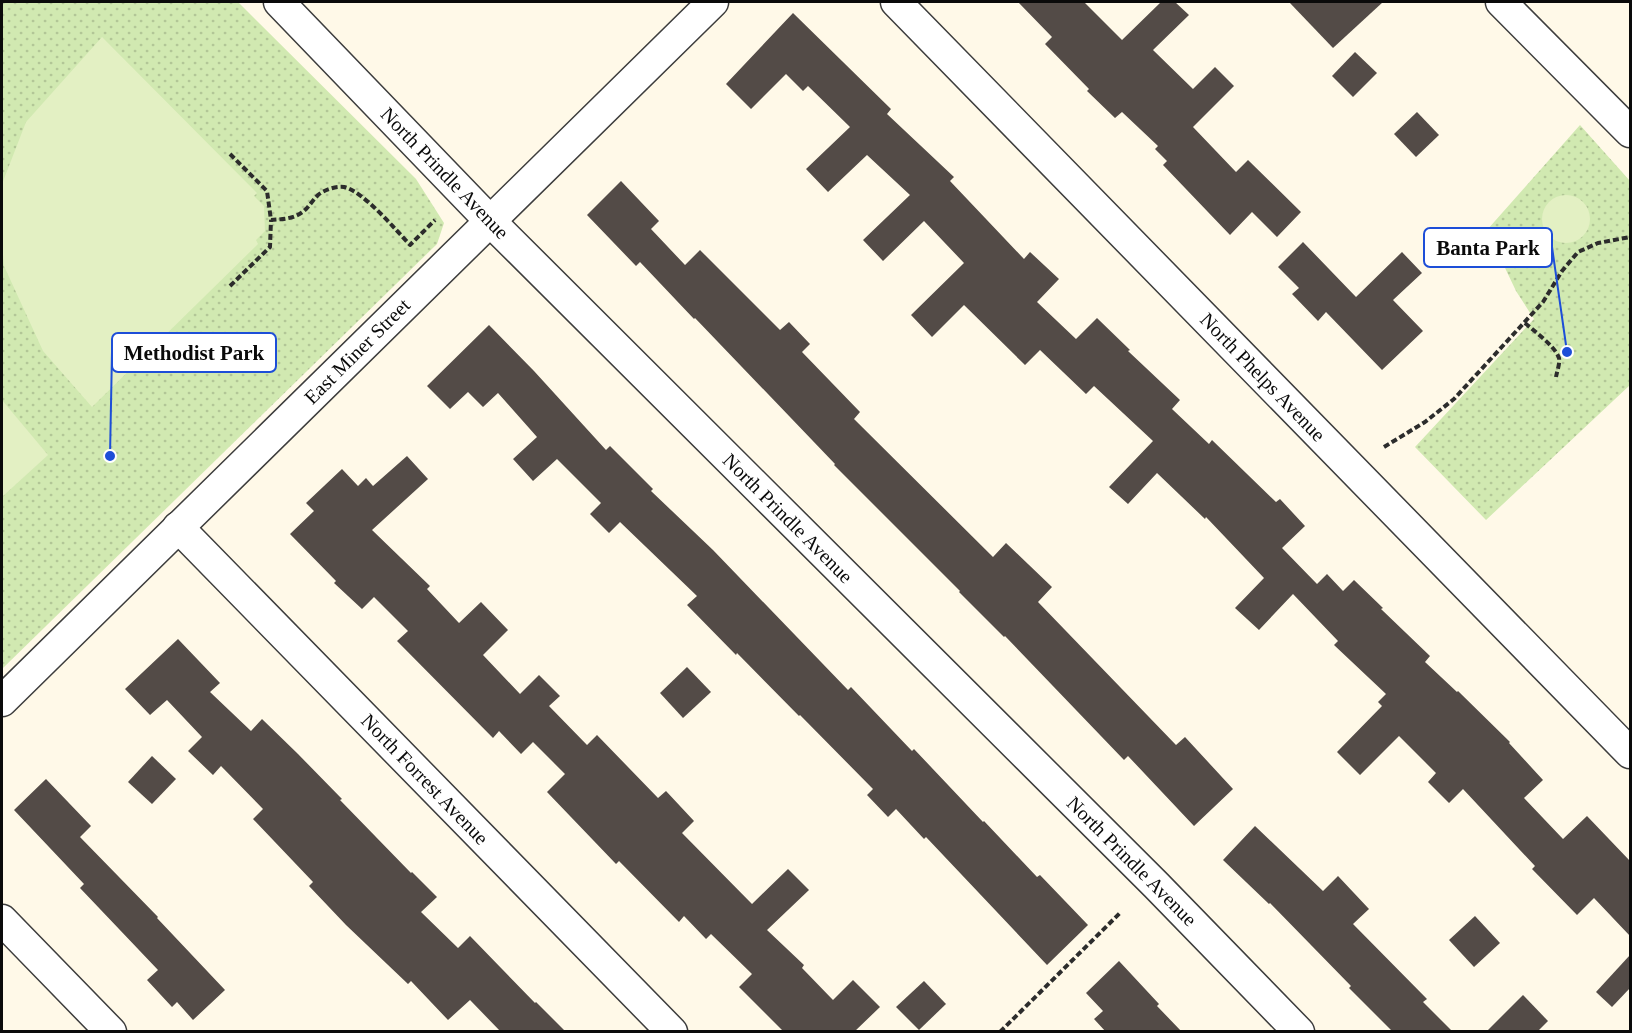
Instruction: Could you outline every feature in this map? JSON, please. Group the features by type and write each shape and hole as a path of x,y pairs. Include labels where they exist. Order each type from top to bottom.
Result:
{"street":[{"name":"North Prindle Avenue","path":"279,2 490,220 1156,885 1299,1032"},
{"name":"East Miner Street","path":"2,700 713,2"},
{"name":"North Phelps Avenue","path":"896,2 1630,753"},
{"path":"1501,2 1630,132"},
{"name":"North Forrest Avenue","path":"178,527 672,1032"},
{"path":"2,920 111,1032"}],"path":[{"path":"230,286 270,247 271,220 267,191 231,154"},
{"path":"271,220 288,219 297,215 322,192 342,187 356,192 410,245 435,220"},
{"path":"1384,447 1425,422 1454,399 1543,302 1562,271 1578,252 1598,243 1630,237"},
{"path":"1525,323 1554,349 1559,364 1556,377"},
{"path":"1000,1032 1120,913"}],"green space":[{"path":"2,2 238,2 416,179 444,223 437,244 2,669"},
{"path":"102,37 257,193 254,196 264,206 265,231 256,240 258,244 92,407 43,351 4,266 2,184 26,122"},
{"path":"1580,125 1630,181 1630,385 1486,520 1415,447 1534,319 1516,291 1487,230"},
{"path":"1566,195 1583,202 1590,219 1583,236 1566,243 1549,236 1542,219 1549,202"},
{"path":"2,400 48,455 2,497"}],"building":[{"path":"1018,2 1084,2 1122,40 1161,2 1175,2 1189,15 1153,50 1193,89 1215,67 1234,86 1193,127 1236,172 1248,160 1301,212 1277,237 1252,212 1230,235 1163,165 1167,161 1155,149 1158,146 1122,112 1115,118 1087,91 1089,89 1045,44 1052,37"},
{"path":"1289,2 1383,2 1333,48"},
{"path":"793,13 891,109 887,114 954,177 950,181 1024,259 1030,252 1059,279 1037,302 1076,339 1097,318 1180,400 1172,409 1209,444 1212,440 1276,502 1280,499 1305,526 1282,548 1317,584 1327,574 1343,591 1354,580 1430,656 1425,662 1510,742 1543,780 1524,798 1563,839 1587,816 1630,861 1630,936 1594,898 1577,915 1532,869 1535,866 1463,789 1449,803 1428,782 1436,773 1399,736 1360,775 1337,752 1382,706 1378,702 1386,694 1334,645 1338,641 1293,594 1259,630 1235,608 1264,578 1206,517 1205,519 1157,473 1128,504 1109,487 1153,441 1094,386 1086,394 1040,350 1025,365 964,305 932,337 911,315 964,263 924,221 883,261 863,240 910,195 867,155 828,192 806,169 850,127 808,86 803,91 786,74 751,109 726,84"},
{"path":"1355,52 1377,73 1353,97 1332,76"},
{"path":"1417,112 1439,135 1416,157 1394,134"},
{"path":"621,181 659,221 651,229 685,265 700,250 780,330 789,322 810,344 802,352 860,412 854,419 993,557 1006,543 1052,587 1038,602 1176,745 1185,737 1233,789 1194,826 1128,756 1124,760 1005,636 834,465 640,262 636,266 587,215"},
{"path":"1303,242 1356,297 1402,252 1422,273 1393,300 1423,331 1382,370 1326,312 1318,321 1292,294 1299,288 1278,267"},
{"path":"489,325 606,450 610,446 653,489 651,491 713,550 848,690 851,687 1037,877 1040,875 1088,925 1047,965 926,837 924,839 896,809 888,817 867,795 873,789 687,605 697,596 620,522 609,533 590,514 601,503 557,459 533,481 513,459 537,437 498,393 483,407 468,392 450,409 427,386"},
{"path":"407,456 428,479 372,530 430,586 427,589 459,623 481,602 508,630 483,655 520,694 539,675 560,696 549,706 587,745 597,735 658,798 666,791 694,821 682,833 752,904 788,869 809,890 767,930 804,965 802,968 833,1000 853,980 880,1007 854,1032 784,1032 739,987 752,974 711,934 706,939 684,916 679,922 619,861 616,864 547,792 565,774 533,742 521,754 499,731 493,738 397,641 408,631 374,597 362,609 334,583 336,581 290,534 314,511 306,503 342,469 358,486 366,478 373,486"},
{"path":"178,639 220,683 210,692 251,731 262,719 437,897 421,912 458,948 470,936 566,1032 501,1032 470,1000 448,1020 411,981 408,984 346,925 309,886 313,882 253,819 263,809 221,766 213,775 188,751 202,737 167,700 150,715 125,689"},
{"path":"687,667 711,692 683,718 660,693"},
{"path":"152,756 176,779 152,804 128,782"},
{"path":"46,779 91,826 80,837 225,990 193,1020 177,1002 172,1007 147,980 158,970 80,888 84,884 14,810"},
{"path":"1255,826 1323,891 1338,876 1369,909 1353,924 1427,999 1423,1002 1453,1032 1393,1032 1270,903 1223,860"},
{"path":"1475,916 1500,943 1474,967 1449,940"},
{"path":"1630,955 1630,988 1612,1007 1596,992"},
{"path":"1119,961 1182,1032 1106,1032 1094,1019 1103,1011 1086,993"},
{"path":"924,981 946,1004 919,1030 896,1007"},
{"path":"1523,995 1548,1021 1537,1032 1486,1032"}],"place":[{"name":"Banta Park","path":"1567,352"},
{"name":"Methodist Park","path":"110,456"}]}
